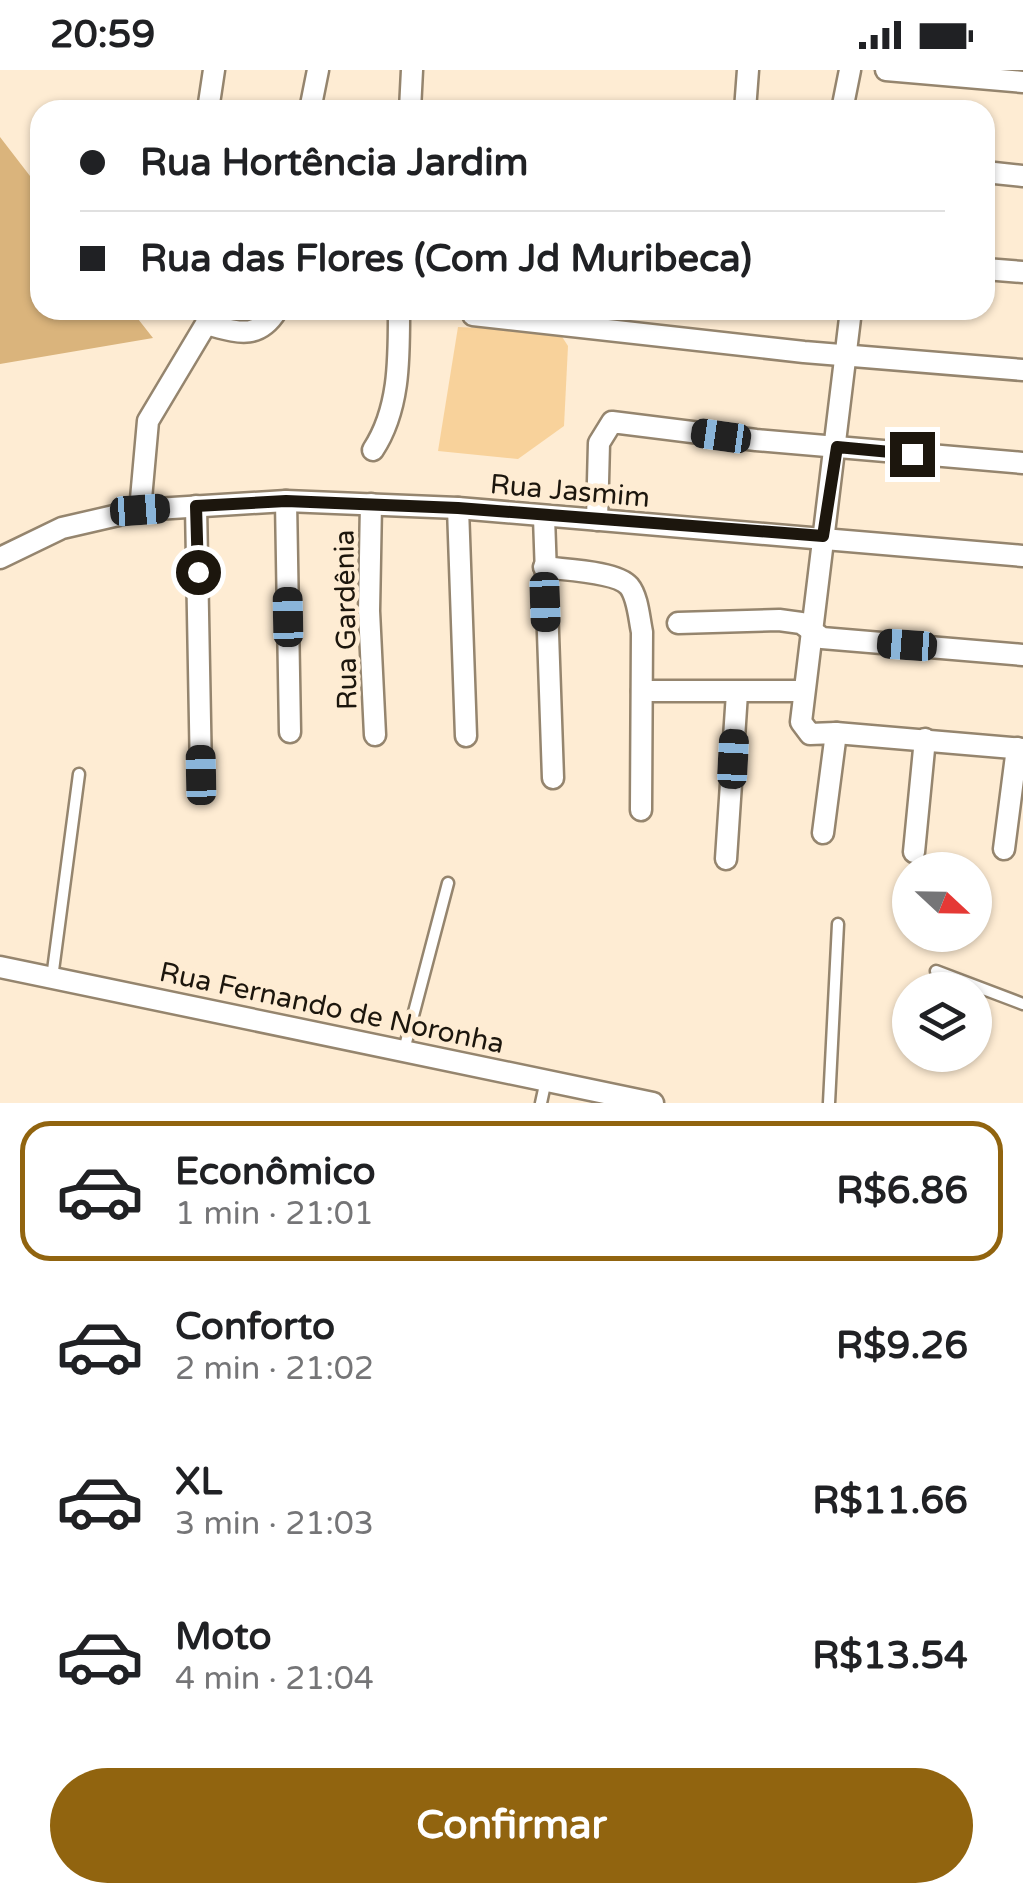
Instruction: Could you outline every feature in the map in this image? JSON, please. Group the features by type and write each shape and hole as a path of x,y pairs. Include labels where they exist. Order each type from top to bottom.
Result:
{"street":[{"path":"210,100 214,70"},
{"path":"312,100 318,70"},
{"path":"410,100 412,70"},
{"path":"746,100 748,70"},
{"path":"844,100 850,70"},
{"path":"886,70 1023,82"},
{"path":"995,173 1023,176"},
{"path":"995,270 1023,272"},
{"path":"140,510 148,421 206,320"},
{"path":"216,320 249,332 266,326 270,320"},
{"path":"373,450 384,434 393,405 398,320"},
{"path":"530,320 1023,370"},
{"path":"850,320 801,722 805,731 1020,749 1004,849"},
{"path":"597,520 599,443 612,422 1023,463"},
{"path":"286,501 290,732"},
{"name":"Rua Jasmim","path":"0,558 62,528 140,510 286,501 458,508 1023,556"},
{"name":"Rua Gardênia","path":"371,504 369,612 375,735"},
{"path":"196,506 201,775"},
{"path":"458,508 466,736"},
{"path":"544,517 553,778"},
{"path":"544,567 616,577 629,586 642,632 641,810"},
{"path":"678,623 779,620 801,623 812,634 1023,655"},
{"path":"642,691 804,692"},
{"path":"726,859 737,692"},
{"path":"823,832 836,733"},
{"path":"914,852 925,739"},
{"name":"Rua Fernando de Noronha","path":"0,967 653,1103"}],"lane":[{"path":"52,978 79,774"},
{"path":"404,1050 448,883"},
{"path":"829,1103 838,924"},
{"path":"936,970 1023,1004"},
{"path":"541,1103 546,1079"}],"shaded area":[{"path":"0,137 30,176 30,320 139,320 153,338 0,364"},
{"path":"458,327 559,332 568,346 564,426 518,459 438,451"}],"route":[{"path":"198,572 196,506 258,502 458,508 823,536 837,447 912,454"}]}
